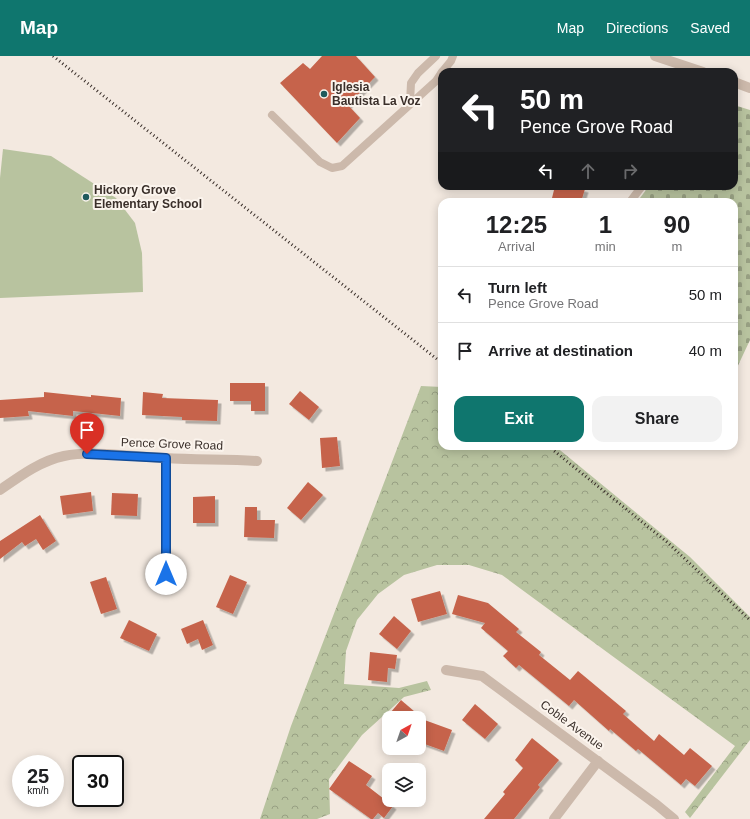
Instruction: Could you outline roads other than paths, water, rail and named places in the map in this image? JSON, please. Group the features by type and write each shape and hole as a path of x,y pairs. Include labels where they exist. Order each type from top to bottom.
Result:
{"street":[{"path":"655,56 691,68"},
{"path":"738,84 750,88"},
{"name":"Pence Grove Road","path":"1,486 45,462 65,456 87,454 257,461"},
{"path":"166,458 166,574"},
{"name":"Coble Avenue","path":"446,670 482,676 674,819"},
{"path":"554,819 598,761"}],"lane":[{"path":"410,103 411,83 418,73 436,56"},
{"path":"446,68 451,62 453,56"},
{"path":"272,115 320,162 332,168 342,166 438,77"}],"railway":[{"path":"53,56 438,360"},
{"path":"553,450 667,542 750,620"}],"place":[{"name":"Iglesia Bautista La Voz","path":"324,94"},
{"name":"Hickory Grove Elementary School","path":"86,197"}]}
